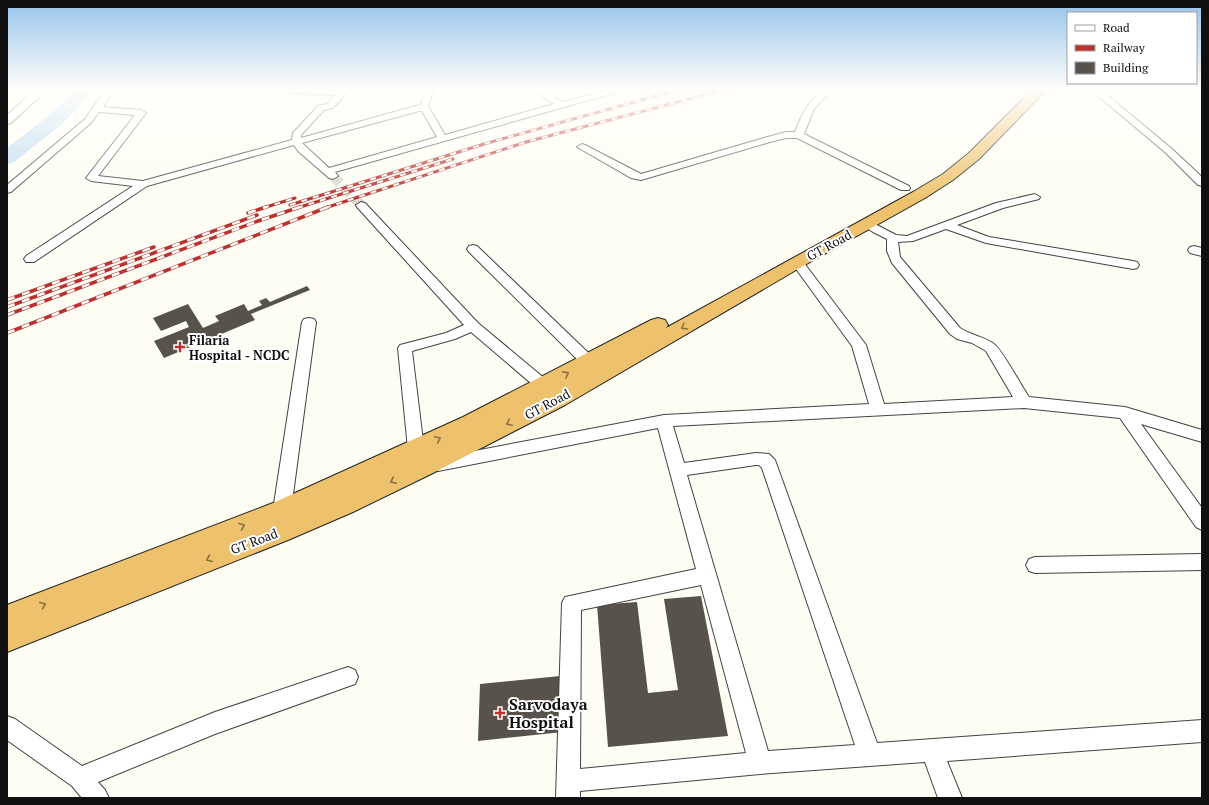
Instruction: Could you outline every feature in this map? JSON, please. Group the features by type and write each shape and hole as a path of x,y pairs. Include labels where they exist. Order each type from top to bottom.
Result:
{"highway":[{"name":"GT Road","path":"720,298 797,262 867,224 934,178 974,156 998,127"},
{"name":"GT Road","path":"7,638 279,532 344,504 420,458 551,392 720,298 905,188 934,178"},
{"name":"GT Road","path":"7,619 420,458"}],"street":[{"path":"7,190 81,127"},
{"path":"131,127 91,178 143,184"},
{"path":"303,127 296,134 297,141 301,148 331,174 486,127"},
{"path":"30,259 143,184 351,127"},
{"path":"436,127 442,139"},
{"path":"799,135 802,127"},
{"path":"1139,127 1202,183"},
{"path":"582,147 635,176 641,177 767,140 799,135 905,188"},
{"path":"867,224 893,239 909,239 1000,205 1035,197"},
{"path":"361,205 473,326 551,392"},
{"path":"946,225 986,240 1133,265"},
{"path":"893,239 893,255 898,263 955,331 962,336 977,340 991,348 1024,402"},
{"path":"473,249 595,368"},
{"path":"797,262 859,345 878,408"},
{"path":"279,532 309,322"},
{"path":"473,326 450,336 405,348 420,458 664,421 878,408 1024,402 1125,413 1202,436"},
{"path":"1125,413 1202,522"},
{"path":"664,421 760,763"},
{"path":"678,470 756,459 763,460 769,465 870,755"},
{"path":"1035,565 1202,562"},
{"path":"707,575 572,603 568,790 760,763 1202,731"},
{"path":"80,778 215,723 348,677"},
{"path":"7,727 80,778 97,798"},
{"path":"932,751 950,798"}],"building":[{"path":"307,286 310,290 251,314 255,320 164,358 154,341 189,327 186,321 161,331 153,318 188,304 203,328 219,321 215,316 244,304 248,311 262,305 259,301 266,298 270,302"},
{"path":"701,596 728,736 608,747 597,605 637,602 648,693 678,690 664,599"},
{"path":"560,676 563,732 478,741 480,684"}],"waterway":[{"path":"7,158 47,127"}],"tunnel":[{"path":"333,176 361,205"}],"railway":[{"path":"290,205 484,144 546,127"},
{"path":"328,207 526,142 585,127"},
{"path":"297,208 453,159"},
{"path":"263,208 295,198"},
{"path":"7,333 328,207"},
{"path":"248,213 263,208"},
{"path":"7,315 258,221 297,208"},
{"path":"7,307 257,215"},
{"path":"7,300 154,247"}],"place":[{"name":"Filaria Hospital - NCDC","path":"180,347"},
{"name":"Sarvodaya Hospital","path":"500,713"}]}
